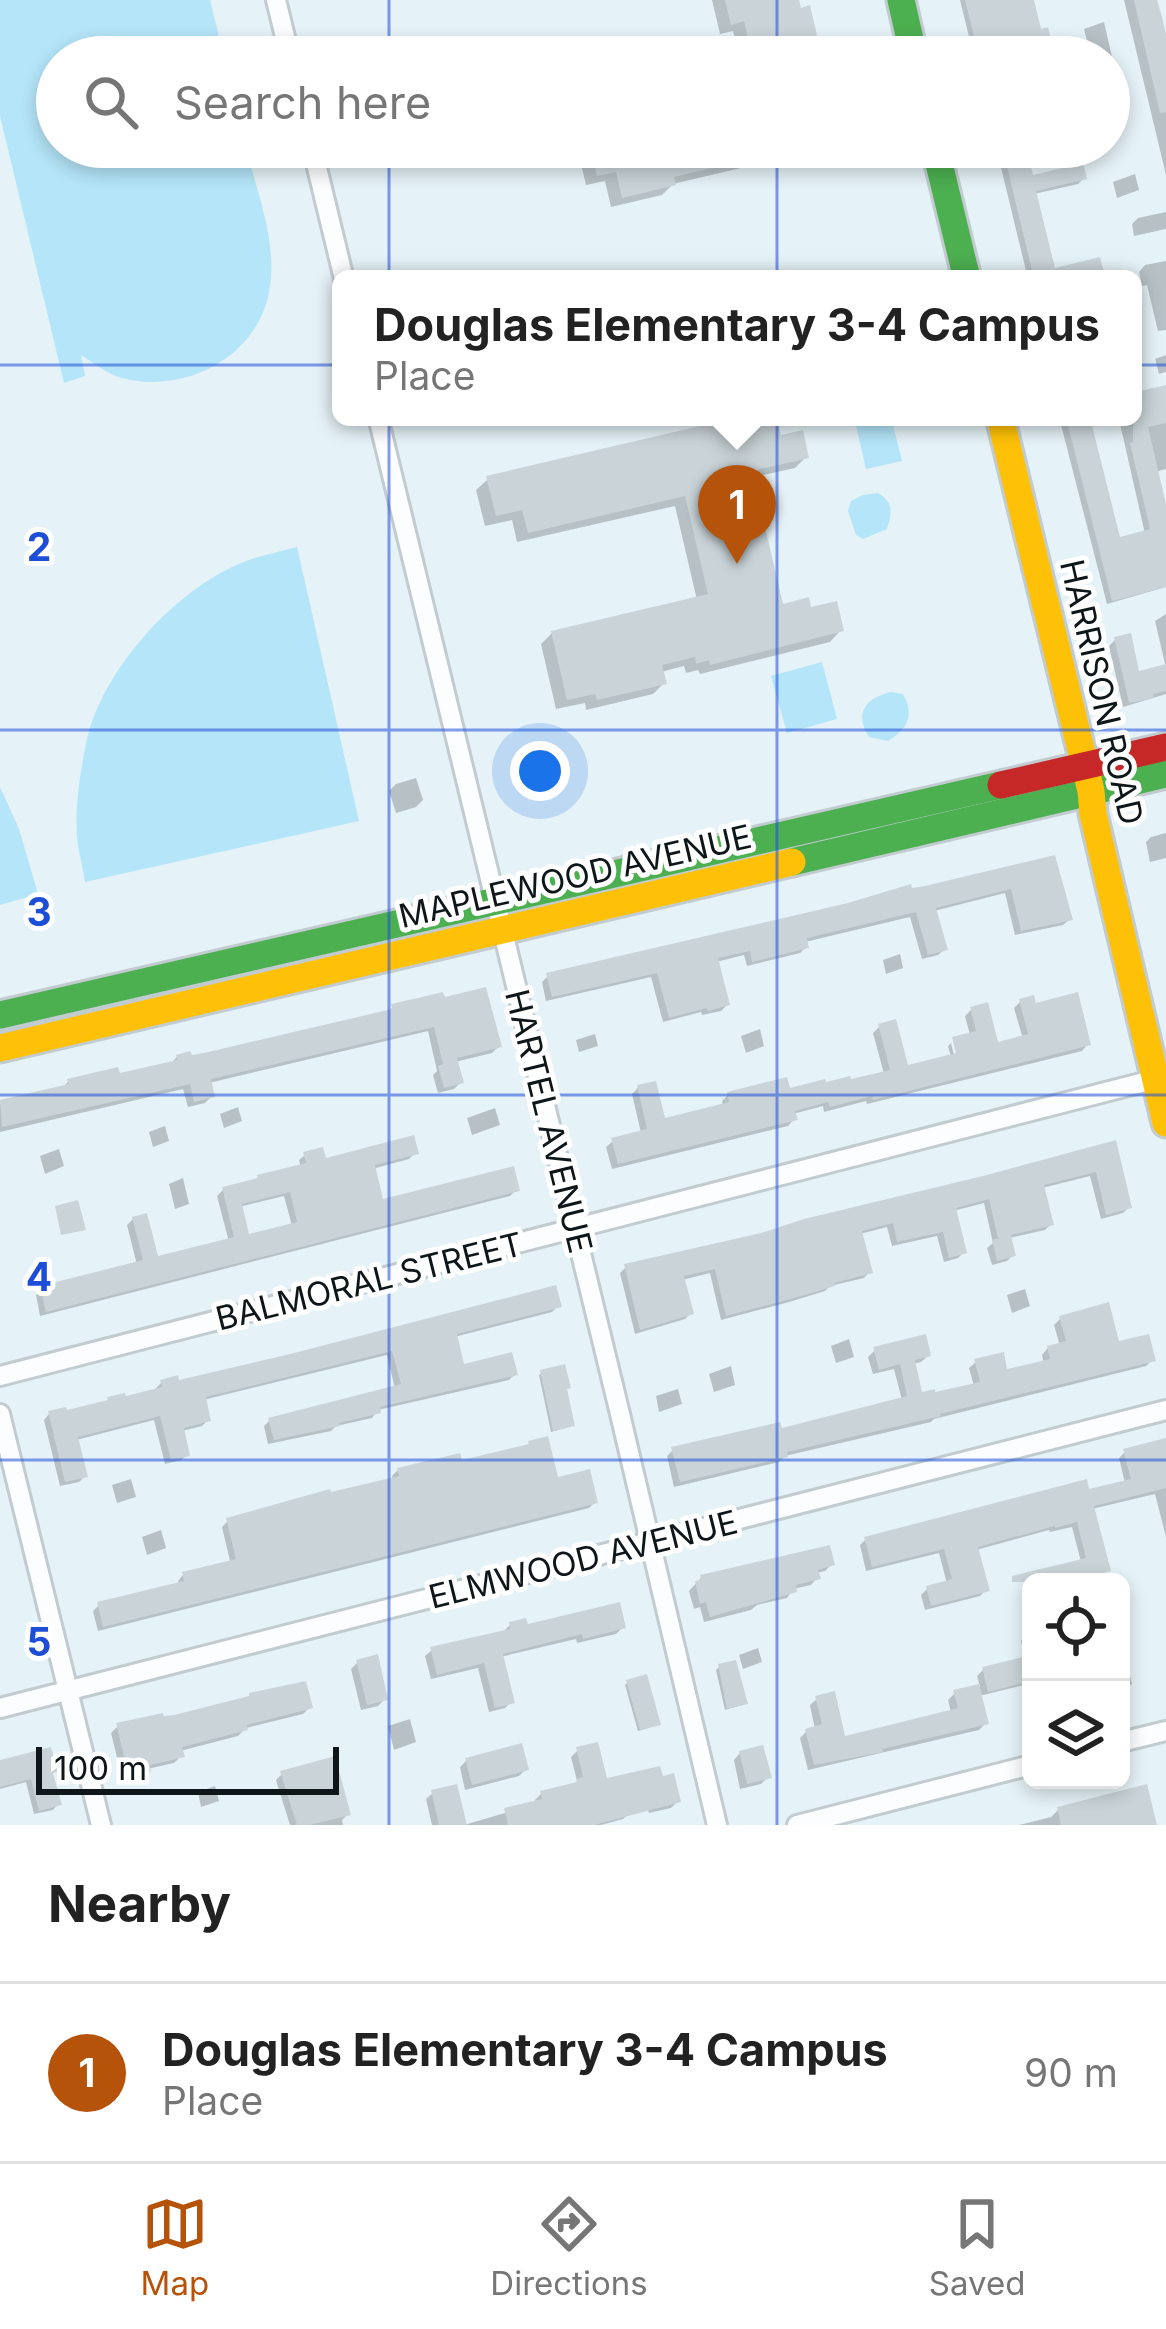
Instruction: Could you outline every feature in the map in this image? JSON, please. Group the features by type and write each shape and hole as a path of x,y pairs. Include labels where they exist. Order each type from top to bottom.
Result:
{"street":[{"path":"276,0 285,36"},
{"path":"901,0 909,36"},
{"path":"317,168 342,270"},
{"path":"940,168 965,270"},
{"name":"HARTEL AVENUE","path":"380,426 717,1825"},
{"name":"HARRISON ROAD","path":"1002,426 1166,1123"},
{"name":"MAPLEWOOD AVENUE","path":"0,1048 502,932 1087,779 1166,747"},
{"name":"MAPLEWOOD AVENUE","path":"0,1015 494,900 1087,779 1166,774"},
{"path":"306,944 313,974"},
{"path":"123,985 130,1018"},
{"name":"BALMORAL STREET","path":"0,1376 1156,1079"},
{"name":"ELMWOOD AVENUE","path":"0,1708 1166,1410"},
{"path":"0,1414 100,1825"},
{"path":"1130,1740 1166,1731"},
{"path":"797,1825 1022,1767"}],"shaded area":[{"path":"0,0 210,0 219,36 36,36 36,168 251,168 268,233 270,286 264,310 236,350 195,375 147,382 116,376 81,355 85,376 64,383 0,116"},
{"path":"856,426 893,426 902,461 866,469"},
{"path":"878,493 890,508 887,529 863,539 856,535 848,511 851,501"},
{"path":"297,547 359,821 85,882 77,825 84,755 94,717 124,662 168,612 218,574"},
{"path":"822,662 837,719 787,733 771,676"},
{"path":"890,692 903,694 907,721 888,741 869,737 862,721 864,708"},
{"path":"0,787 19,829 38,894 0,905"}],"building":[{"path":"725,0 799,0 801,8 810,5 817,36 747,36 744,21 731,25"},
{"path":"965,0 1034,0 1041,29 1048,27 1050,36 974,36"},
{"path":"1134,0 1157,0 1162,17 1166,112 1160,113"},
{"path":"595,168 712,168 674,177 676,185 622,198 616,172 597,176"},
{"path":"1007,168 1031,168 1033,175 1084,168 1087,179 1036,191 1055,268 1100,257 1103,270 1032,270"},
{"path":"1166,385 1166,423 1148,427 1166,504 1166,587 1112,601 1068,426 1092,426 1120,537 1150,529 1130,443 1133,426 1142,426 1142,391"},
{"path":"700,426 779,426 781,435 803,430 809,458 752,471 783,604 809,597 811,607 837,601 844,631 710,665 709,660 696,664 695,657 662,665 667,684 597,700 595,694 567,700 551,631 708,594 685,496 528,533 522,510 496,516 486,476"},
{"path":"1131,633 1139,671 1166,664 1166,691 1129,703 1114,637"},
{"path":"1055,855 1073,920 1021,931 1011,889 936,908 948,950 928,955 916,912 807,938 809,948 752,962 750,951 718,958 730,1005 708,1011 669,1018 657,973 552,997 546,973 911,884 912,888 925,886"},
{"path":"486,987 502,1047 457,1058 464,1083 444,1088 434,1027 211,1079 215,1097 194,1102 190,1084 2,1127 0,1100 69,1084 67,1079 118,1067 120,1073 177,1060 176,1055 190,1051 192,1055 204,1053 392,1009 391,1004"},
{"path":"1078,992 1091,1045 873,1100 872,1096 830,1107 828,1102 795,1111 798,1120 618,1164 611,1138 647,1129 637,1085 656,1081 665,1118 729,1102 727,1092 787,1077 790,1088 825,1079 851,1079 890,1070 878,1024 896,1019 908,1065 956,1053 952,1037 976,1031 970,1007 988,1002 998,1042 1028,1034 1019,999 1034,995 1036,1003"},
{"path":"414,1135 419,1154 375,1165 383,1199 514,1166 520,1191 46,1312 40,1286 143,1260 132,1217 147,1213 158,1256 234,1237 222,1187 306,1163 303,1152 323,1147 326,1158","holes":["290,1192 297,1222 249,1234 242,1204"]},
{"path":"1116,1140 1132,1208 1106,1215 1096,1172 1044,1185 1054,1225 1011,1235 1016,1256 997,1261 992,1240 1006,1236 998,1238 989,1199 956,1208 967,1253 949,1258 943,1232 897,1242 893,1223 862,1231 873,1273 726,1316 715,1269 684,1276 694,1314 640,1330 624,1264"},
{"path":"78,1200 86,1230 61,1235 55,1206"},
{"path":"556,1285 562,1307 457,1334 464,1364 512,1352 518,1375 380,1407 381,1413 340,1426 274,1440 268,1418 401,1384 392,1351 206,1397 211,1421 184,1428 190,1456 171,1460 160,1416 78,1437 88,1477 65,1482 48,1411 126,1396 162,1387 160,1380 178,1375 179,1380 294,1353"},
{"path":"1109,1302 1119,1341 1149,1334 1156,1361 680,1482 671,1447 780,1422 782,1428 907,1396 900,1364 879,1370 873,1347 926,1334 931,1356 915,1360 922,1392 935,1392 980,1382 974,1359 1004,1352 1007,1369 1050,1359 1047,1346 1066,1341 1059,1316"},
{"path":"565,1364 575,1426 553,1431 540,1370"},
{"path":"548,1436 558,1477 590,1469 598,1503 103,1627 97,1602 184,1581 182,1572 236,1559 226,1518 330,1489 399,1476 397,1468 460,1453 462,1460"},
{"path":"1166,1438 1166,1488 1094,1506 1111,1571 1024,1573 1086,1558 1077,1522 978,1547 990,1591 931,1606 926,1586 952,1579 944,1549 872,1567 864,1537 1087,1479 1089,1489 1131,1479 1123,1449"},
{"path":"830,1545 835,1565 818,1570 821,1579 796,1585 797,1592 710,1617 706,1602 700,1604 695,1581 701,1580 700,1575"},
{"path":"620,1602 626,1628 503,1654 515,1703 495,1708 484,1663 437,1675 430,1647 510,1629 509,1622 526,1618 528,1624"},
{"path":"378,1654 388,1700 367,1705 356,1660"},
{"path":"1022,1657 1022,1683 988,1692 982,1667"},
{"path":"736,1660 748,1704 727,1709 718,1664"},
{"path":"647,1674 661,1725 640,1730 626,1680"},
{"path":"306,1681 313,1708 182,1747 185,1757 150,1765 151,1772 129,1777 116,1723 174,1715"},
{"path":"979,1684 989,1724 814,1765 805,1729 822,1724 815,1696 835,1691 845,1736 958,1708 953,1690"},
{"path":"598,1742 607,1778 660,1766 663,1776 674,1773 681,1802 594,1825 508,1825 504,1808 542,1799 540,1791 583,1777 576,1747"},
{"path":"522,1743 529,1770 472,1785 465,1758"},
{"path":"763,1745 772,1778 747,1784 739,1751"},
{"path":"51,1747 62,1805 39,1811 31,1779 0,1787 0,1760"},
{"path":"335,1756 351,1815 297,1825 280,1771"},
{"path":"457,1784 467,1825 439,1825 431,1790"},
{"path":"1147,1784 1157,1825 1061,1825 1057,1807"}],"traffic: fast":[{"path":"901,0 909,36"},
{"path":"940,168 965,270"},
{"path":"792,862 1166,774"},
{"path":"0,1015 1001,785"}],"traffic: slow":[{"path":"1002,426 1166,1123"},
{"path":"0,1048 792,862"}],"traffic: jam":[{"path":"1001,785 1166,747"}],"place":[{"name":"Douglas Elementary 3-4 Campus","path":"737,564"}]}
